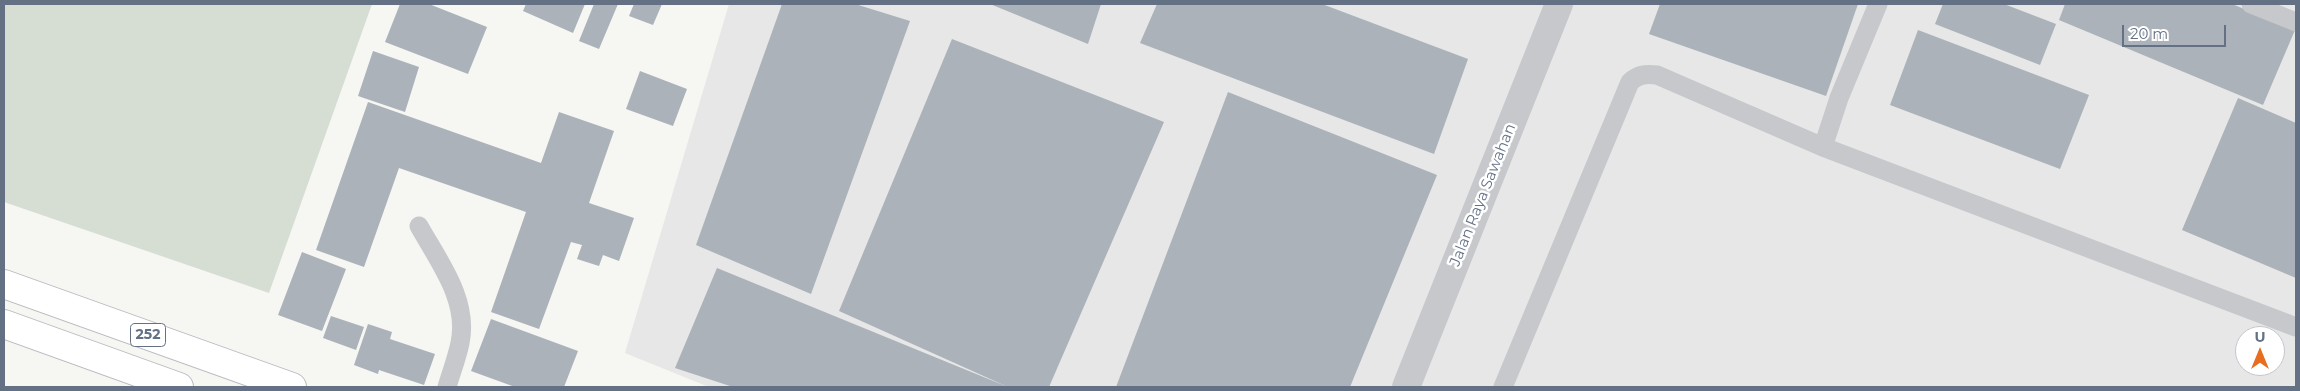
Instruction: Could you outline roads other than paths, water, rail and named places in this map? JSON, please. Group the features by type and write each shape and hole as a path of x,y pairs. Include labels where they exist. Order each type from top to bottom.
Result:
{"main road":[{"name":"252","path":"4,284 292,387"},
{"name":"252","path":"4,324 179,387"}],"street":[{"name":"Jalan Raya Sawahan","path":"1406,387 1560,4"}],"lane":[{"path":"1823,146 1839,98 1878,4"},
{"path":"2251,4 2296,22"},
{"path":"1503,387 1630,82 1636,77 1647,74 1657,75 1823,146 2296,327"},
{"path":"419,226 454,288 462,313 460,342 447,387"}]}
